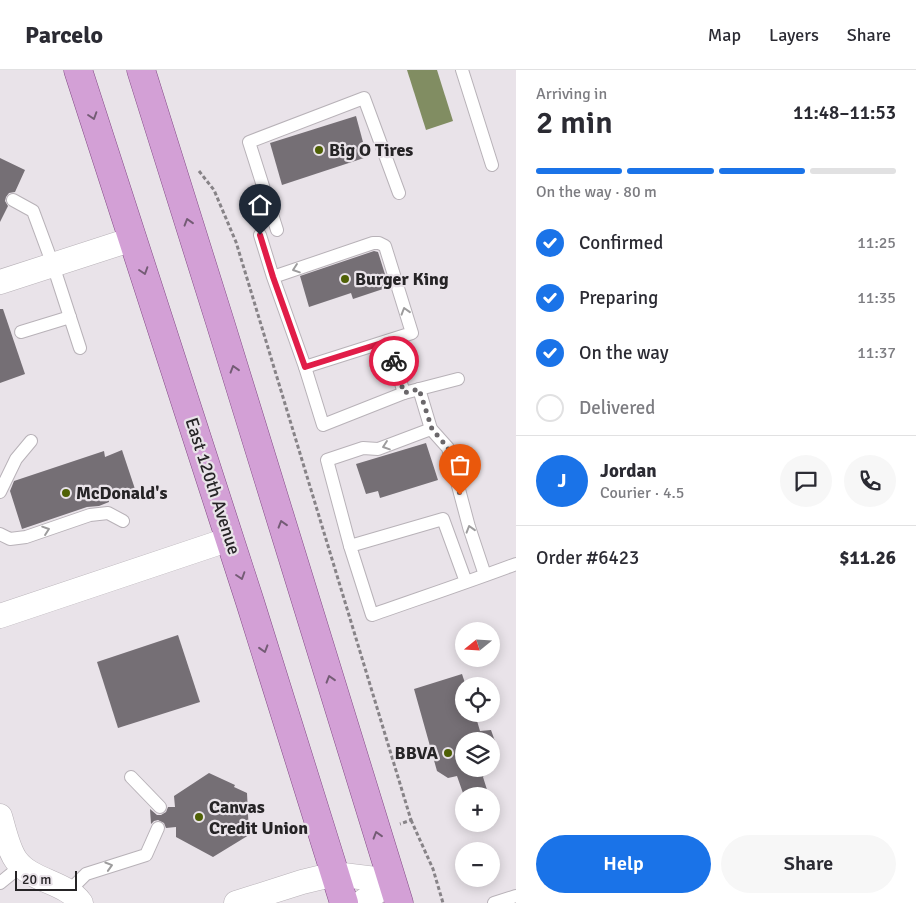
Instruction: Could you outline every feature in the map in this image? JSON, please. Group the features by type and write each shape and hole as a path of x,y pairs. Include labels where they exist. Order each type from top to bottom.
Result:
{"main road":[{"name":"East 120th Avenue","path":"78,70 230,539 344,903"},
{"path":"141,70 395,892"}],"street":[{"path":"0,282 133,239"},
{"path":"0,616 230,539"},
{"path":"0,816 16,861 34,874 75,897"},
{"path":"236,903 334,874 395,892"},
{"path":"361,903 395,892"}],"lane":[{"path":"462,70 492,166"},
{"path":"277,230 249,142 364,98 399,193"},
{"path":"13,200 33,212 53,265 80,348"},
{"path":"260,235 323,425 404,393 458,379"},
{"path":"273,277 373,243 379,242 385,246 412,333 305,367"},
{"path":"21,332 70,317"},
{"path":"388,341 404,393"},
{"path":"419,389 432,429 448,448 469,527 486,575"},
{"path":"432,429 378,449 363,448 327,460 350,546 372,615 516,564"},
{"path":"0,492 16,459 31,441"},
{"path":"0,465 16,459"},
{"path":"0,534 10,539 26,537 90,515 108,514 123,521"},
{"path":"350,546 443,519 466,582"},
{"path":"131,777 160,807"},
{"path":"75,897 86,874 146,855 158,828"},
{"path":"0,883 21,866"},
{"path":"494,903 516,896"}],"path":[{"path":"411,820 433,870 443,903"}],"shaded area":[{"path":"407,70 437,70 453,121 426,130"}],"building":[{"name":"Big O Tires","path":"356,116 367,157 282,185 270,143"},
{"path":"0,158 25,170 15,192 9,193 6,197 5,201 8,206 0,222"},
{"name":"Burger King","path":"374,251 378,252 389,287 353,299 351,293 309,307 300,276"},
{"path":"0,309 3,309 25,374 0,383"},
{"path":"426,443 438,480 380,498 378,491 366,494 356,464"},
{"name":"McDonald's","path":"122,450 135,489 108,497 109,502 99,506 87,507 22,529 10,491 14,481 104,451 105,457"},
{"path":"178,635 200,702 118,728 97,662"},
{"path":"462,674 463,677 455,677 455,722 477,722 480,731 491,730 492,732 455,732 455,776 448,778 437,771 414,689"},
{"name":"Canvas Credit Union","path":"209,773 247,793 249,835 213,857 176,837 176,827 166,828 164,823 158,820 151,824 150,809 157,815 161,815 166,812 168,807 175,807 174,796"},
{"path":"457,777 483,777 486,787 461,787"}],"way so far":[{"path":"394,361 404,393 419,389 432,429 448,448 460,495"}],"place":[{"name":"Big O Tires","path":"319,150"},
{"name":"Burger King","path":"345,279"},
{"name":"McDonald's","path":"66,493"},
{"name":"BBVA","path":"448,753"},
{"name":"Canvas Credit Union","path":"199,817"}],"route":[{"path":"260,235 305,367 388,341 394,361"}]}
